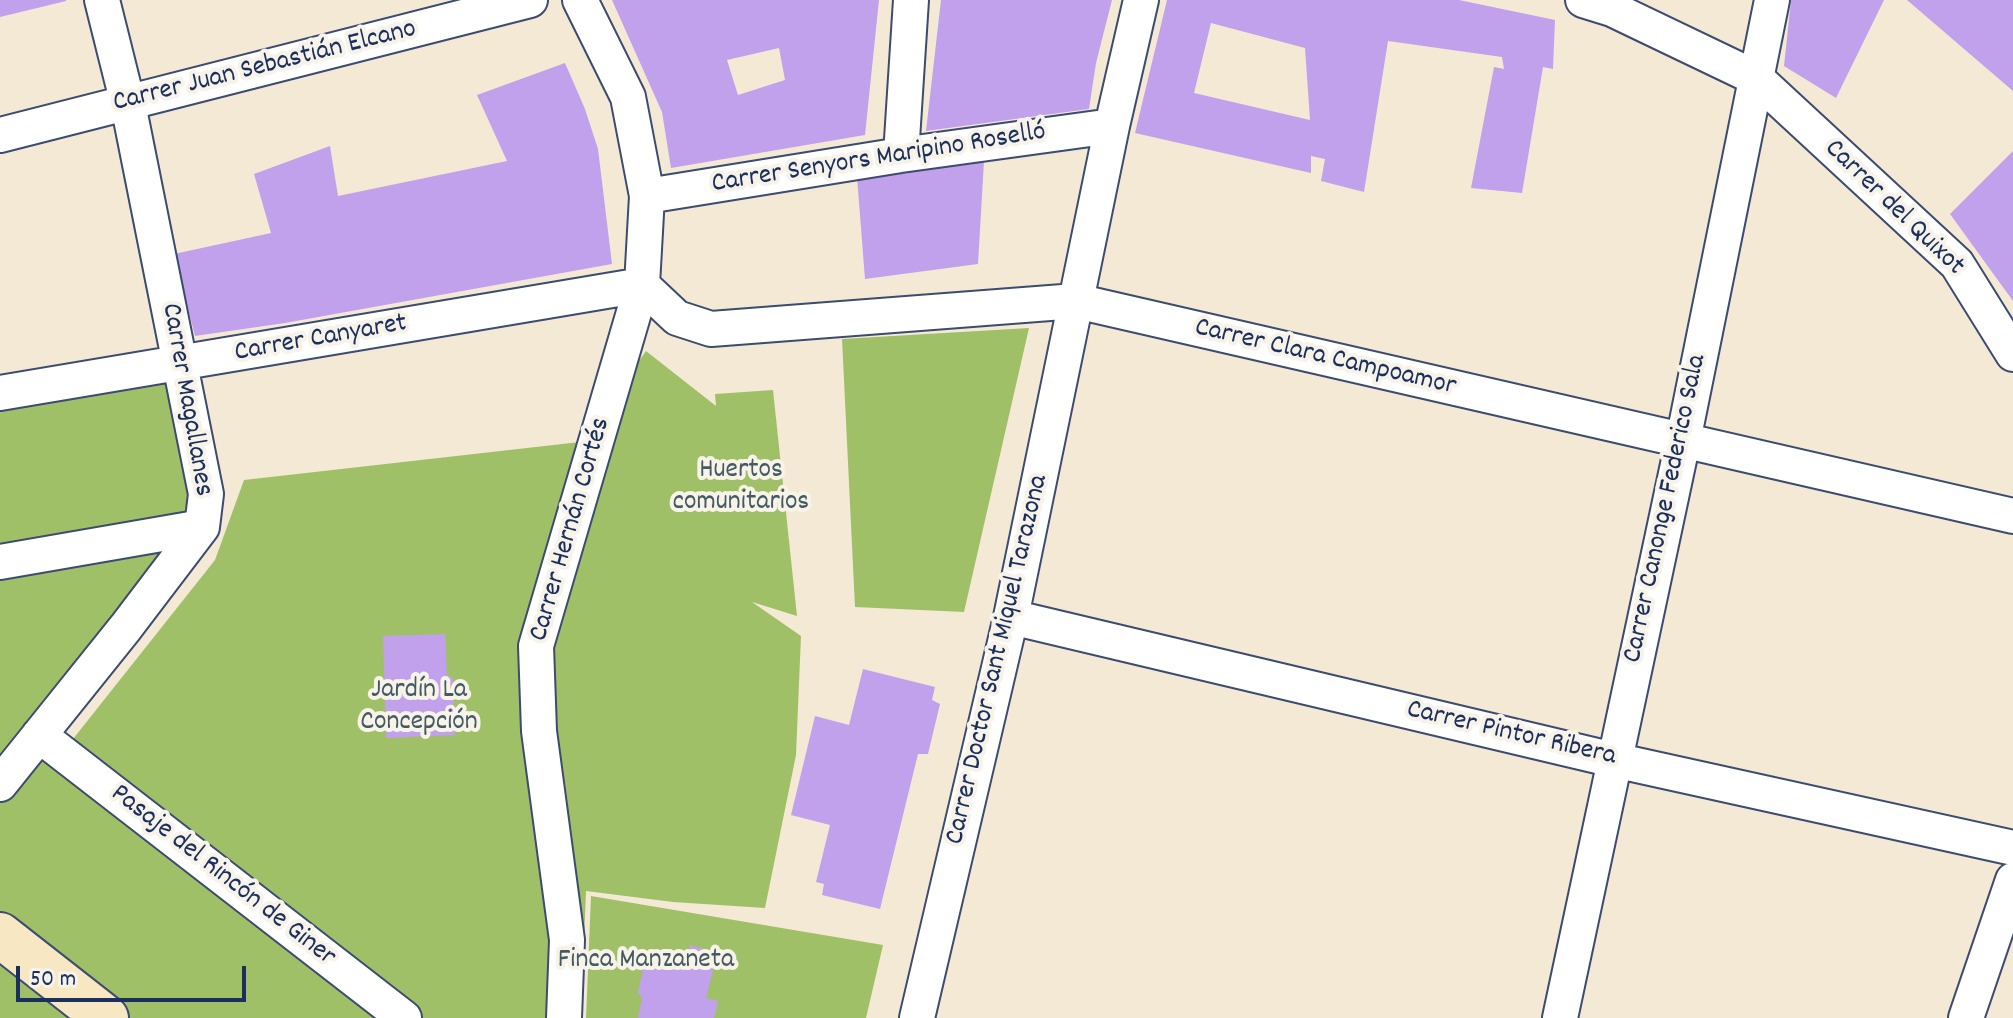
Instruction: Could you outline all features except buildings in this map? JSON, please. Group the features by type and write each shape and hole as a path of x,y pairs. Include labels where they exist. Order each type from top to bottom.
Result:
{"street":[{"name":"Carrer Magallanes","path":"0,784 202,527 206,494 128,104 102,0"},
{"name":"Carrer Juan Sebastián Elcano","path":"0,135 530,0"},
{"name":"Carrer Hernán Cortés","path":"564,1018 567,940 539,731 536,646 642,285 647,196 628,97 580,0"},
{"path":"901,155 911,0"},
{"name":"Carrer Doctor Sant Miquel Tarazona","path":"917,1018 1011,617 1141,0"},
{"name":"Carrer del Quixot","path":"1583,0 1612,9 1756,78 1957,264 2013,354"},
{"name":"Carrer Canonge Federico Sala","path":"1560,1018 1683,441 1772,0"},
{"name":"Carrer Senyors Maripino Roselló","path":"647,196 901,155 1112,126"},
{"name":"Carrer Clara Campoamor","path":"642,285 677,318 711,329 1076,301 2013,516"},
{"name":"Carrer Canyaret","path":"0,393 642,285"},
{"path":"0,562 202,527"},
{"name":"Carrer Pintor Ribera","path":"1011,617 1614,760 2013,848"},
{"name":"Pasaje del Rincón de Giner","path":"39,735 404,1018"},
{"path":"1966,1018 2013,880"},
{"path":"0,935 106,1018"}],"green space":[{"path":"1029,328 964,612 855,607 842,339"},
{"name":"Jardín La Concepción","path":"646,351 716,406 715,394 773,390 797,616 752,602 801,636 796,755 765,908 673,902 586,891 582,994 576,1018 408,1018 69,744 215,560 244,480 580,442"},
{"path":"180,364 202,527 40,735 404,1018 0,1018 0,393"},
{"name":"Finca Manzaneta","path":"591,896 883,945 866,1018 586,1018"}],"park label":[{"name":"Huertos comunitarios","path":"741,488"}]}
